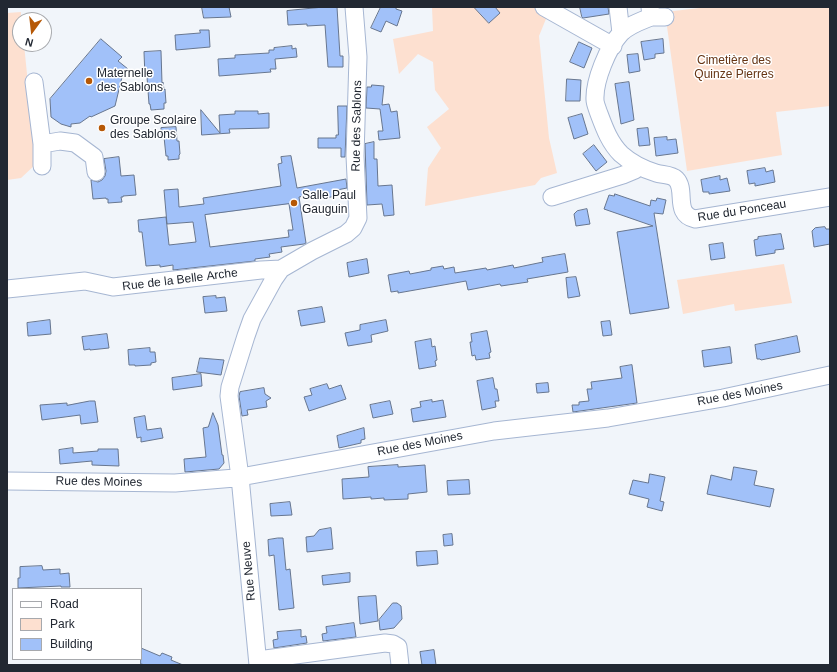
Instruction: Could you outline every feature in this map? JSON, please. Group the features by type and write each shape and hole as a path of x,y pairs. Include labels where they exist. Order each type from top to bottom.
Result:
{"street":[{"name":"Rue des Sablons","path":"240,477 228,396 252,319 274,279 282,269 312,251 346,234 353,228 358,218 355,156 358,57 354,7"},
{"path":"617,39 618,7"},
{"path":"550,9 617,39"},
{"path":"617,39 631,26 655,14"},
{"name":"Rue du Ponceau","path":"617,39 598,75 595,100 605,131 612,144 638,166 662,175 671,176 676,179 683,212 690,218 695,219 830,197"},
{"path":"34,82 42,144 42,166"},
{"path":"42,144 60,141 75,143 94,157 96,172"},
{"path":"552,197 622,175 635,170 638,166"},
{"name":"Rue de la Belle Arche","path":"7,289 85,281 113,287 261,270 282,269"},
{"name":"Rue des Moines","path":"7,481 175,483 240,477 468,435 608,418 723,398 830,375"},
{"name":"Rue Neuve","path":"240,477 258,662"},
{"path":"258,662 385,643 393,644 398,647 400,665"}],"green space":[{"path":"432,7 546,7 548,14 539,36 549,138 557,173 541,178 535,185 425,206 428,168 441,148 427,127 449,109 435,90 433,62 418,54 399,74 393,39 433,31"},
{"name":"Cimetière des Quinze Pierres","path":"708,7 830,7 830,106 776,112 782,155 687,171 665,12"},
{"path":"7,13 12,13 12,52 25,52 36,164 21,178 7,180"},
{"path":"784,264 792,303 735,311 734,304 683,314 677,280"}],"building":[{"path":"202,7 229,7 231,17 204,18"},
{"path":"337,7 340,56 343,56 343,67 328,67 325,25 288,25 287,11"},
{"path":"381,7 396,7 396,9 402,11 397,26 386,21 381,32 371,28"},
{"path":"474,7 495,7 500,13 489,23"},
{"path":"580,7 608,7 609,14 583,18"},
{"path":"200,30 209,30 210,47 176,50 175,35 200,33"},
{"name":"Maternelle des Sablons","path":"101,39 122,57 118,61 128,69 122,77 115,106 91,117 90,116 80,123 71,124 71,127 61,124 51,117 50,99"},
{"path":"663,39 664,53 655,54 655,58 644,60 641,42"},
{"path":"579,42 592,48 584,68 570,62"},
{"path":"292,46 292,49 296,48 297,57 275,59 276,69 270,69 271,72 219,76 218,59 235,58 235,55 269,53 269,50 274,50 274,48"},
{"path":"161,51 162,83 163,82 164,90 165,89 166,103 164,103 164,109 151,110 149,104 147,77 145,77 144,52"},
{"path":"638,54 640,71 629,73 627,55"},
{"path":"567,79 581,80 580,101 566,101"},
{"path":"629,82 634,120 621,124 615,84"},
{"path":"372,85 384,86 382,105 389,104 391,112 397,111 400,138 379,140 378,131 383,131 380,109 366,108 367,87 371,87"},
{"path":"338,106 347,106 345,157 341,157 341,148 318,148 318,138 336,138 336,135 338,135"},
{"path":"201,110 220,133 219,115 235,114 235,111 258,111 258,114 269,113 269,128 229,129 230,133 202,135"},
{"path":"582,114 588,134 574,139 568,118"},
{"path":"176,127 177,141 179,141 179,159 168,160 168,156 166,156 164,137 161,137 161,128"},
{"path":"648,128 650,145 639,146 637,129"},
{"path":"667,137 667,140 676,139 678,153 656,156 654,138"},
{"path":"374,142 374,159 377,159 378,186 392,185 394,215 384,216 382,204 367,205 365,144"},
{"path":"594,145 607,162 596,171 583,154"},
{"path":"291,156 297,188 346,179 347,188 337,190 338,196 324,198 323,192 299,197 306,243 281,247 282,252 269,254 270,257 255,259 255,261 173,270 173,265 160,267 160,265 146,266 142,232 139,232 138,220 166,217 169,245 196,242 193,222 167,224 164,190 178,189 179,207 204,204 203,198 281,186 278,164 282,163 281,157","holes":["289,204 293,230 288,230 289,237 210,247 205,215"]},
{"path":"119,157 121,176 134,175 136,195 121,197 122,202 108,203 108,199 106,198 93,199 91,180 98,182 105,176 106,171 104,159"},
{"path":"765,168 766,172 773,170 775,182 755,186 755,183 749,184 747,171"},
{"path":"720,176 720,180 727,178 730,191 709,194 709,192 703,192 701,180"},
{"path":"615,194 650,206 651,200 656,201 657,198 666,200 663,214 654,213 669,308 630,314 617,232 653,226 604,209 609,195 614,196"},
{"path":"587,209 590,224 576,226 574,214 577,211"},
{"path":"825,227 826,229 830,229 830,244 814,247 812,231 815,228"},
{"path":"781,234 784,249 775,250 775,253 756,256 754,240 758,239 758,237"},
{"path":"723,243 725,258 711,260 709,245"},
{"path":"565,254 568,272 527,279 528,282 501,286 500,284 468,290 466,281 398,293 398,291 391,292 388,275 409,271 410,274 443,266 444,269 454,267 455,273 486,268 487,270 513,265 514,268 543,262 542,258"},
{"path":"367,259 369,273 349,277 347,263"},
{"path":"576,277 580,296 568,298 566,278"},
{"path":"216,296 216,298 225,297 227,311 205,313 203,297"},
{"path":"322,307 325,322 301,326 298,311"},
{"path":"50,320 51,334 28,336 27,323"},
{"path":"386,320 388,331 371,335 372,342 348,346 345,333 360,330 360,325"},
{"path":"610,321 612,335 603,336 601,322"},
{"path":"487,331 491,352 489,353 490,358 476,360 475,355 472,356 470,342 472,342 471,334"},
{"path":"107,334 109,348 84,350 82,337"},
{"path":"797,336 800,352 761,360 757,359 755,345"},
{"path":"431,339 432,347 435,346 437,360 435,361 436,366 419,369 415,342"},
{"path":"730,347 732,363 704,367 702,351"},
{"path":"150,348 150,352 155,352 156,362 151,363 151,365 129,365 128,350"},
{"path":"200,358 224,360 221,375 197,372"},
{"path":"632,365 637,403 573,412 572,405 579,405 579,402 589,401 587,389 592,389 591,382 622,378 620,367"},
{"path":"201,374 202,386 173,390 172,378"},
{"path":"493,378 499,401 495,401 496,407 482,410 477,381"},
{"path":"548,383 549,392 537,393 536,384"},
{"path":"327,384 329,389 341,385 346,399 309,411 304,397 312,395 310,389"},
{"path":"264,388 265,394 271,398 266,401 267,407 247,410 248,415 242,416 239,396 240,392"},
{"path":"432,400 432,402 443,400 446,417 413,422 411,409 421,407 420,402"},
{"path":"95,401 98,422 81,424 80,415 42,420 40,405 67,403 67,405"},
{"path":"390,401 393,414 373,418 370,405"},
{"path":"213,413 218,425 224,463 219,469 185,472 184,459 206,457 203,428 208,427"},
{"path":"145,416 147,430 161,428 163,438 141,442 141,437 137,438 134,418"},
{"path":"364,428 365,439 361,440 361,443 339,448 337,436"},
{"path":"73,448 73,453 98,451 98,449 118,449 119,466 92,465 92,461 60,464 59,450"},
{"path":"398,465 398,467 425,465 427,492 408,494 408,499 384,500 384,498 371,499 371,497 343,499 342,479 369,477 368,467"},
{"path":"734,467 757,471 754,485 774,489 770,507 707,494 711,475 731,480"},
{"path":"650,474 665,477 660,501 664,502 662,511 647,507 649,499 629,494 633,480 648,483"},
{"path":"469,480 470,494 448,495 447,481"},
{"path":"290,502 292,515 271,516 270,504"},
{"path":"331,528 333,549 307,552 306,537 314,536 319,530"},
{"path":"452,534 453,545 444,546 443,535"},
{"path":"283,538 286,570 290,569 294,608 279,610 274,555 269,556 268,540"},
{"path":"437,551 438,564 417,566 416,552"},
{"path":"42,566 43,570 60,569 60,574 69,573 70,587 18,588 20,567"},
{"path":"350,573 350,582 323,585 322,576"},
{"path":"376,596 378,621 360,624 358,597"},
{"path":"393,603 397,603 401,606 402,619 394,628 380,630 379,620"},
{"path":"354,623 356,637 323,641 322,634 327,633 326,627"},
{"path":"301,630 301,637 306,636 307,643 274,648 273,640 278,639 277,632"},
{"path":"142,648 160,656 162,653 172,657 171,660 183,665 145,665 141,664"},
{"path":"434,650 436,665 422,665 420,652"}],"place":[{"name":"Maternelle des Sablons","path":"89,81"},
{"name":"Groupe Scolaire des Sablons","path":"102,128"},
{"name":"Salle Paul Gauguin","path":"294,203"}]}
